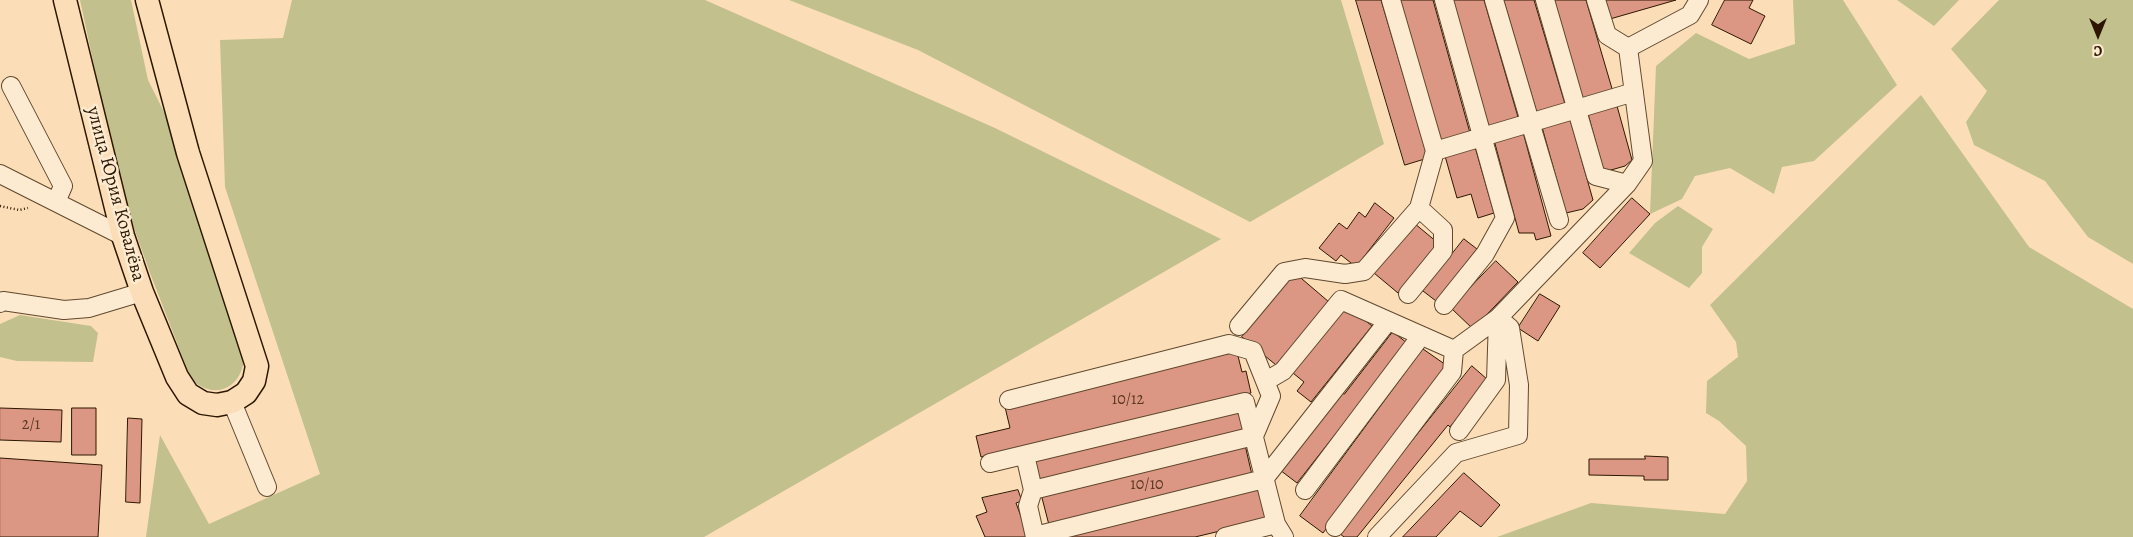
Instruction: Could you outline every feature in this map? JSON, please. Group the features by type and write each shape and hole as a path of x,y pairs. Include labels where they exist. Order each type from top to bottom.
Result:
{"main road":[{"name":"улица Юрия Ковалёва","path":"65,0 123,236 142,292 177,377 188,394 203,403 217,405 232,402"},
{"path":"147,0 188,153 258,366 254,381 246,393 232,402"}],"street":[{"path":"1240,326 1284,272 1305,268 1345,274 1364,271 1419,208 1435,151 1391,0"},
{"path":"1444,0 1505,218 1486,254 1444,305"},
{"path":"1494,0 1559,220"},
{"path":"1545,0 1596,176 1627,184"},
{"path":"1596,0 1607,35 1628,48"},
{"path":"1628,48 1690,15 1699,0"},
{"path":"1335,527 1452,372 1454,350 1498,318 1627,184 1643,161 1628,48"},
{"path":"11,86 63,186 56,202"},
{"path":"1435,151 1634,92"},
{"path":"0,174 123,236"},
{"path":"1408,294 1443,251 1443,230 1419,208"},
{"path":"1,301 64,310 89,308 142,292"},
{"path":"1266,381 1284,371 1341,300 1454,350"},
{"path":"1459,431 1496,380 1498,318"},
{"path":"1377,537 1456,453 1518,435 1519,385 1510,328 1498,318"},
{"path":"1025,455 1033,490 1028,506 1035,537 1264,479 1388,321"},
{"path":"1305,490 1421,336"},
{"path":"1008,400 1229,344 1253,351 1271,396 1254,436"},
{"path":"232,402 267,487"},
{"path":"990,463 1245,402 1264,479 1280,531 1225,537"},
{"path":"1033,490 1254,436"}],"path":[{"path":"0,206 19,210 28,208"}],"shaded area":[{"path":"80,0 131,0 148,80 168,120 244,360 237,379 224,389 208,389 191,379 150,273 119,186 104,130 99,89"},
{"path":"292,0 705,0 995,128 1221,239 704,537 146,537 160,435 209,524 320,474 225,187 220,40 283,38"},
{"path":"789,0 1341,0 1384,144 1250,222 918,50"},
{"path":"1793,0 1843,0 1897,85 1814,161 1782,167 1774,194 1730,168 1695,176 1682,199 1650,214 1656,66 1696,33 1749,59 1795,44"},
{"path":"1897,0 1959,0 1934,26"},
{"path":"1999,0 2133,0 2133,264 2088,237 2045,181 1974,145 1966,122 1987,91 1951,49"},
{"path":"1921,95 2029,247 2133,309 2133,537 1497,537 1591,503 1725,514 1747,481 1746,446 1719,421 1706,413 1707,381 1738,357 1736,342 1710,305"},
{"path":"1678,206 1713,229 1702,247 1702,273 1689,288 1629,253 1655,223"},
{"path":"20,315 91,326 98,333 93,362 17,361 0,357 0,324"}],"building":[{"path":"1356,0 1381,0 1428,158 1405,165"},
{"path":"1399,0 1433,0 1470,133 1439,142"},
{"path":"1452,0 1484,0 1518,117 1489,126"},
{"path":"1504,0 1534,0 1565,104 1537,112"},
{"path":"1553,0 1586,0 1613,92 1582,101"},
{"path":"1605,0 1676,0 1610,19"},
{"path":"1725,0 1753,0 1749,8 1765,16 1751,44 1712,25"},
{"path":"1617,106 1632,160 1625,166 1604,172 1588,114"},
{"path":"1570,119 1593,200 1583,209 1566,213 1542,127"},
{"path":"1523,132 1551,236 1536,240 1534,233 1519,233 1494,140"},
{"path":"1475,147 1494,213 1478,218 1471,194 1457,198 1445,156"},
{"path":"1632,198 1650,214 1600,268 1583,253"},
{"path":"1375,203 1394,218 1356,267 1341,255 1336,261 1319,248 1339,223 1347,229 1359,212 1365,217"},
{"path":"1414,223 1438,243 1398,293 1374,273"},
{"path":"1464,239 1477,249 1436,301 1423,291"},
{"path":"1496,261 1518,282 1473,329 1451,308"},
{"path":"1295,273 1329,302 1276,365 1242,337"},
{"path":"1540,294 1560,306 1538,341 1518,328"},
{"path":"1347,306 1372,326 1311,402 1297,391 1304,382 1293,373"},
{"path":"1393,332 1407,343 1297,483 1280,470 1341,392 1344,394"},
{"path":"1423,349 1446,365 1323,533 1300,516"},
{"path":"1237,352 1242,372 1246,371 1251,393 981,457 976,436 1010,428 1005,407"},
{"path":"1472,366 1488,380 1450,427 1448,425 1357,537 1344,537 1339,533"},
{"path":"0,408 62,410 61,442 0,440"},
{"path":"72,408 96,408 96,455 72,455"},
{"path":"1239,411 1244,432 1039,482 1034,461"},
{"path":"128,418 142,419 140,503 126,502"},
{"path":"1245,445 1252,475 1049,525 1041,494"},
{"path":"1645,456 1668,457 1668,480 1644,480 1644,476 1589,475 1589,459 1645,459"},
{"path":"0,458 102,465 98,537 0,537"},
{"path":"1464,473 1500,505 1481,527 1460,511 1436,537 1403,537"},
{"path":"1259,489 1266,520 1195,537 1059,537"},
{"path":"1018,490 1022,501 1016,503 1027,533 1026,537 985,537 976,516 987,512 982,498"}]}
